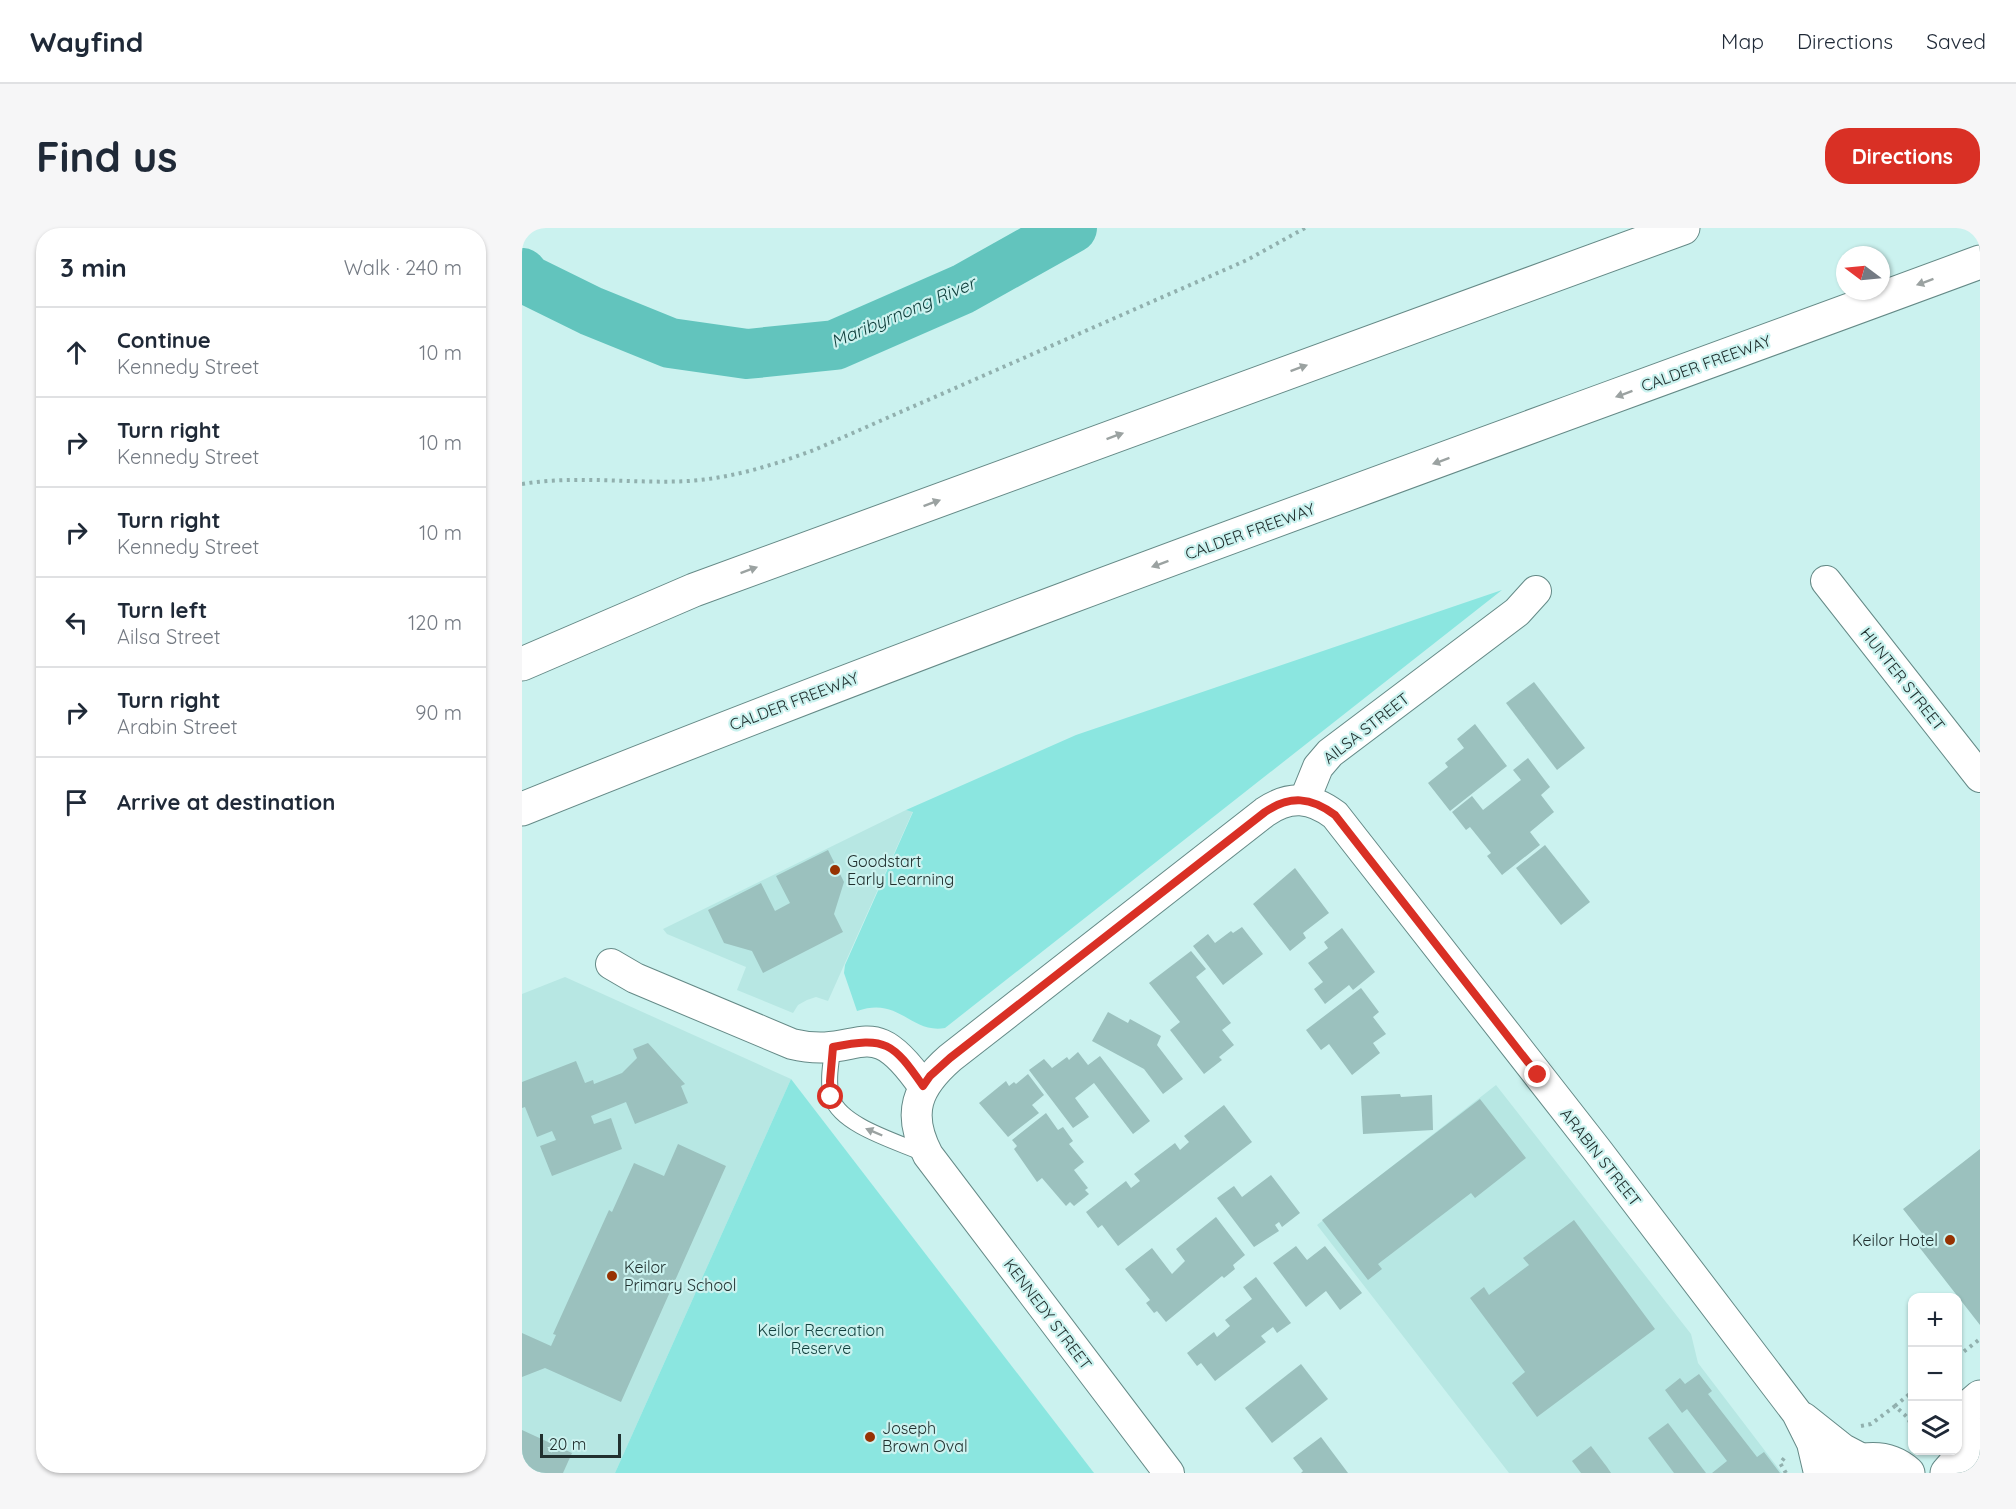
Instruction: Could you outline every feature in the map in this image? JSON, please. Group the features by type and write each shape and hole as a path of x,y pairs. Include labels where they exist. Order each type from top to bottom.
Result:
{"main road":[{"path":"522,643 694,590 1683,228"},
{"name":"CALDER FREEWAY","path":"522,809 705,735 1046,606 1980,262"},
{"path":"522,664 694,590"},
{"path":"1962,1413 1980,1397"},
{"path":"1947,1473 1954,1462 1980,1435"},
{"path":"1859,1464 1908,1446"},
{"path":"1859,1464 1889,1461 1908,1473"}],"street":[{"name":"HUNTER STREET","path":"1826,581 1980,777"},
{"name":"AILSA STREET","path":"1305,799 1318,767 1330,753 1517,612 1536,591"},
{"name":"ARABIN STREET","path":"1305,799 1335,815 1797,1413 1812,1443 1819,1473"},
{"path":"611,964 635,978 792,1044 816,1049 861,1041 882,1043 901,1057 923,1086 930,1076 950,1058 1265,812 1285,801 1305,799"},
{"name":"KENNEDY STREET","path":"923,1086 916,1119 921,1141 928,1155 1169,1473"},
{"name":"ARABIN STREET","path":"1797,1413 1859,1464"}],"lane":[{"name":"KENNEDY STREET","path":"833,1047 830,1081 836,1108 848,1119 865,1128 928,1155"}],"path":[{"path":"522,484 579,480 688,481 722,478 776,465 1247,260 1305,228"},
{"path":"1962,1353 1980,1339"},
{"path":"1895,1406 1908,1395"}],"shaded area":[{"name":"Goodstart Early Learning","path":"906,810 913,811 828,1001 816,997 807,1000 798,1005 793,1013 737,990 746,967 667,934 663,929"},
{"name":"Keilor Primary School","path":"565,977 791,1079 615,1473 522,1473 522,994"},
{"path":"1496,1085 1691,1334 1698,1363 1782,1473 1509,1473 1317,1225"}],"green space":[{"path":"1502,590 945,1028 923,1026 895,1011 884,1008 857,1011 844,973 845,965 913,812 906,810 1076,735"},
{"name":"Keilor Recreation Reserve","path":"791,1079 1094,1473 615,1473"}],"building":[{"path":"1534,682 1585,748 1557,770 1506,703"},
{"path":"1475,724 1507,766 1450,811 1428,783 1448,767 1445,763 1464,748 1457,739"},
{"path":"1528,758 1550,787 1541,795 1554,812 1530,832 1540,845 1502,875 1487,856 1491,853 1470,827 1466,830 1452,812 1472,796 1483,810 1521,780 1513,770"},
{"path":"1545,845 1590,902 1561,925 1516,868"},
{"path":"828,850 844,882 834,914 843,932 763,973 752,951 724,943 708,910 761,883 775,911 790,903 776,876"},
{"path":"1295,868 1329,913 1303,933 1306,938 1290,951 1253,904"},
{"path":"1242,927 1263,954 1223,985 1193,946 1208,934 1215,943 1231,931 1233,933"},
{"path":"1342,928 1375,972 1353,990 1349,985 1325,1004 1314,989 1323,982 1308,963 1328,948 1324,942"},
{"path":"1191,951 1206,969 1196,977 1231,1023 1222,1030 1234,1045 1219,1057 1222,1060 1204,1074 1170,1030 1180,1022 1149,983"},
{"path":"1361,988 1379,1012 1373,1017 1386,1034 1373,1043 1380,1053 1352,1075 1329,1044 1321,1050 1306,1030"},
{"path":"1108,1012 1128,1023 1130,1019 1161,1036 1157,1045 1183,1079 1163,1094 1144,1069 1092,1041"},
{"path":"648,1043 685,1084 681,1086 688,1103 635,1124 626,1102 591,1116 594,1124 611,1118 622,1149 552,1176 540,1146 556,1140 552,1131 537,1137 525,1107 522,1108 522,1082 576,1061 585,1083 593,1080 594,1084 622,1073 637,1058 633,1049"},
{"path":"1078,1052 1088,1065 1100,1056 1150,1121 1133,1134 1094,1083 1075,1098 1089,1117 1073,1128 1029,1070 1044,1059 1052,1068 1067,1057 1069,1060"},
{"path":"1028,1074 1044,1095 1032,1105 1039,1113 1008,1137 979,1103 1006,1081 1009,1086 1014,1082 1016,1084"},
{"path":"1400,1094 1401,1097 1432,1095 1433,1130 1363,1134 1361,1096"},
{"path":"1480,1099 1526,1158 1475,1198 1471,1193 1378,1264 1382,1269 1368,1280 1322,1220"},
{"path":"1224,1105 1252,1142 1118,1246 1102,1225 1098,1228 1086,1212 1126,1181 1131,1188 1140,1181 1134,1174 1175,1143 1180,1150 1189,1142 1184,1136"},
{"path":"1046,1113 1058,1130 1063,1127 1073,1141 1069,1144 1084,1162 1074,1170 1088,1188 1085,1190 1089,1194 1074,1206 1070,1202 1066,1206 1042,1178 1037,1182 1014,1149 1017,1146 1012,1140"},
{"path":"678,1144 726,1166 621,1402 545,1368 522,1377 522,1333 551,1346 556,1335 553,1334 609,1210 612,1212 634,1163 664,1176"},
{"name":"Keilor Hotel","path":"1980,1149 1980,1325 1962,1302 1962,1293 1955,1293 1916,1243 1925,1237 1903,1209"},
{"path":"1271,1175 1300,1213 1282,1227 1279,1222 1275,1225 1279,1231 1254,1247 1217,1198 1234,1186 1242,1197"},
{"path":"1216,1217 1245,1255 1233,1265 1235,1269 1224,1278 1222,1276 1166,1322 1146,1303 1150,1300 1125,1269 1152,1248 1172,1274 1185,1261 1176,1249"},
{"path":"1574,1220 1655,1329 1537,1417 1512,1383 1525,1372 1470,1298 1484,1287 1489,1295 1529,1265 1523,1258"},
{"path":"1296,1246 1307,1260 1325,1246 1362,1293 1340,1310 1326,1291 1306,1307 1273,1263"},
{"path":"1256,1277 1291,1323 1277,1333 1273,1327 1261,1336 1266,1342 1215,1381 1201,1363 1197,1366 1187,1353 1214,1332 1217,1337 1230,1326 1225,1320 1252,1299 1243,1287"},
{"path":"1301,1364 1328,1399 1272,1443 1245,1408"},
{"path":"1699,1374 1712,1391 1708,1394 1757,1457 1764,1452 1780,1473 1712,1473 1727,1461 1687,1409 1682,1413 1665,1390 1680,1378 1685,1384"},
{"path":"1668,1423 1706,1473 1674,1473 1648,1438"},
{"path":"522,1430 572,1453 563,1473 522,1473"},
{"path":"1321,1437 1348,1473 1301,1473 1303,1471 1293,1458"},
{"path":"1591,1446 1611,1473 1581,1473 1572,1461"}],"waterway":[{"name":"Maribyrnong River","path":"522,273 528,280 591,311 670,343 747,354 835,345 963,289 1072,228"}],"place":[{"name":"Goodstart Early Learning","path":"835,870"},
{"name":"Keilor Hotel","path":"1950,1240"},
{"name":"Keilor Primary School","path":"612,1276"},
{"name":"Joseph Brown Oval","path":"870,1437"}],"route":[{"path":"831,1097 833,1047 861,1041 882,1043 901,1057 923,1086 930,1076 950,1058 1265,812 1285,801 1298,799 1313,802 1335,815 1538,1075"}]}
